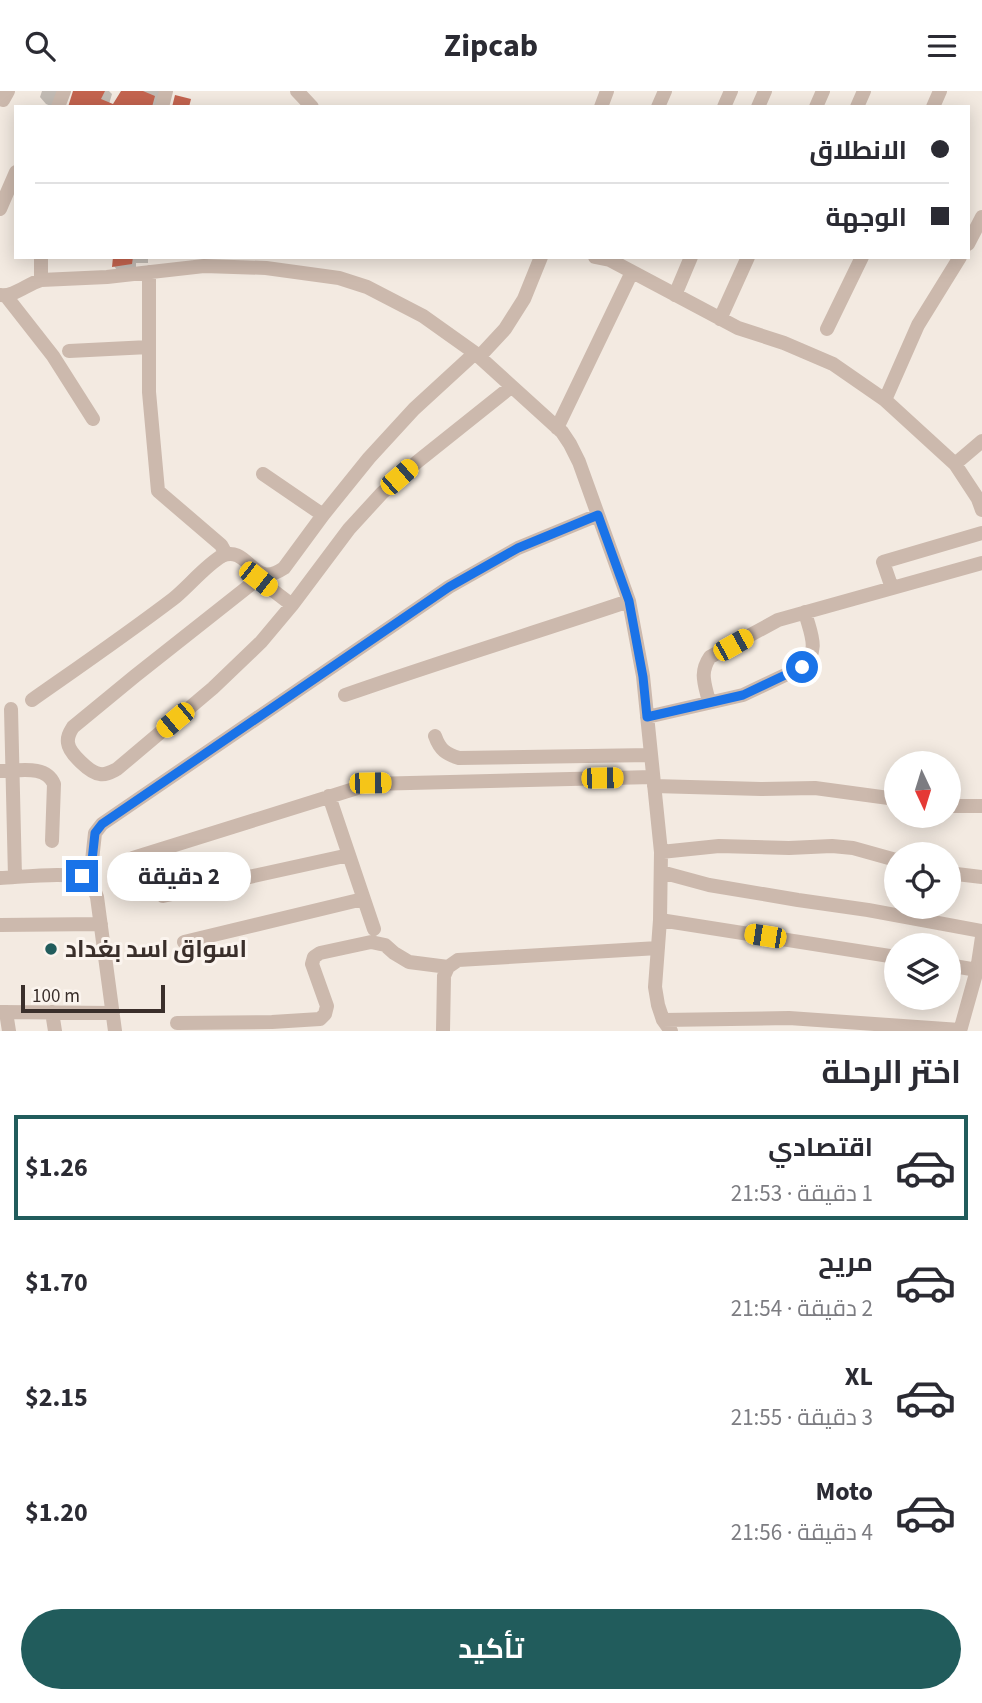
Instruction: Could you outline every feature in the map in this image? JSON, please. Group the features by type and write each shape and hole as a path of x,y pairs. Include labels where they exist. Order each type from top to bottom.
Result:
{"street":[{"path":"297,91 310,105"},
{"path":"0,209 14,177"},
{"path":"970,240 982,217"},
{"path":"41,259 41,280"},
{"path":"511,387 382,493 349,529 261,642 213,688 117,769 99,774 90,771 70,750 68,735 73,727 261,576 275,574 284,568 323,515 414,409 505,329 524,299 540,259"},
{"path":"605,259 738,328 784,343 833,364 885,400 955,464 978,499 982,510"},
{"path":"674,295 690,259"},
{"path":"720,319 747,259"},
{"path":"827,329 861,259"},
{"path":"885,400 918,325 959,259"},
{"path":"93,419 53,356 3,296 41,280 107,277 204,266 266,268 339,278 367,287 423,316 477,355 557,428 570,444 629,601 643,677 661,852 655,987 658,1005 667,1025 789,1018 960,1030 977,970 982,937"},
{"path":"149,272 149,392 158,491 221,545 226,554"},
{"path":"557,428 632,272"},
{"path":"69,351 149,348"},
{"path":"955,464 982,441"},
{"path":"263,474 323,515"},
{"path":"115,1031 97,897 90,879 95,833 102,824 449,587 518,548 598,515"},
{"path":"892,588 883,562 982,533"},
{"path":"32,700 141,623 226,554 236,554 292,605"},
{"path":"709,702 703,675 704,666 710,657 778,620 982,563"},
{"path":"345,695 629,601"},
{"path":"647,717 743,695 802,667 810,660 814,648 804,612"},
{"path":"11,709 6,771 7,878 82,876 90,879"},
{"path":"435,736 438,746 446,754 459,758 651,755"},
{"path":"6,771 45,772 51,777 54,784 52,841"},
{"path":"133,858 370,783 654,781 761,789 815,788 884,797"},
{"path":"330,796 373,929"},
{"path":"961,806 982,806"},
{"path":"661,852 719,846 832,846 853,848 884,857"},
{"path":"163,896 349,855"},
{"path":"661,872 709,885 868,909 982,931"},
{"path":"961,875 982,877"},
{"path":"184,942 363,899"},
{"path":"660,920 884,955"},
{"path":"0,925 101,924"},
{"path":"177,1023 320,1019 327,1006 312,964 314,957 320,953 371,942 385,945 409,961 448,967"},
{"path":"443,1031 444,977 448,967 458,960 658,948"},
{"path":"961,967 977,970"},
{"path":"9,1031 3,1012 113,1013"},
{"path":"52,1012 55,1031"}],"building":[{"path":"73,91 105,91 101,99 113,104 121,91 143,91 155,96 153,105 69,105"},
{"path":"175,95 191,99 190,105 172,105"},
{"path":"113,259 133,259 132,264 112,267"}],"place":[{"name":"اسواق اسد بغداد","path":"51,949"}],"route":[{"path":"82,876 90,879 95,833 102,824 449,587 518,548 598,515 629,601 643,677 647,717 743,695 802,667"}]}
